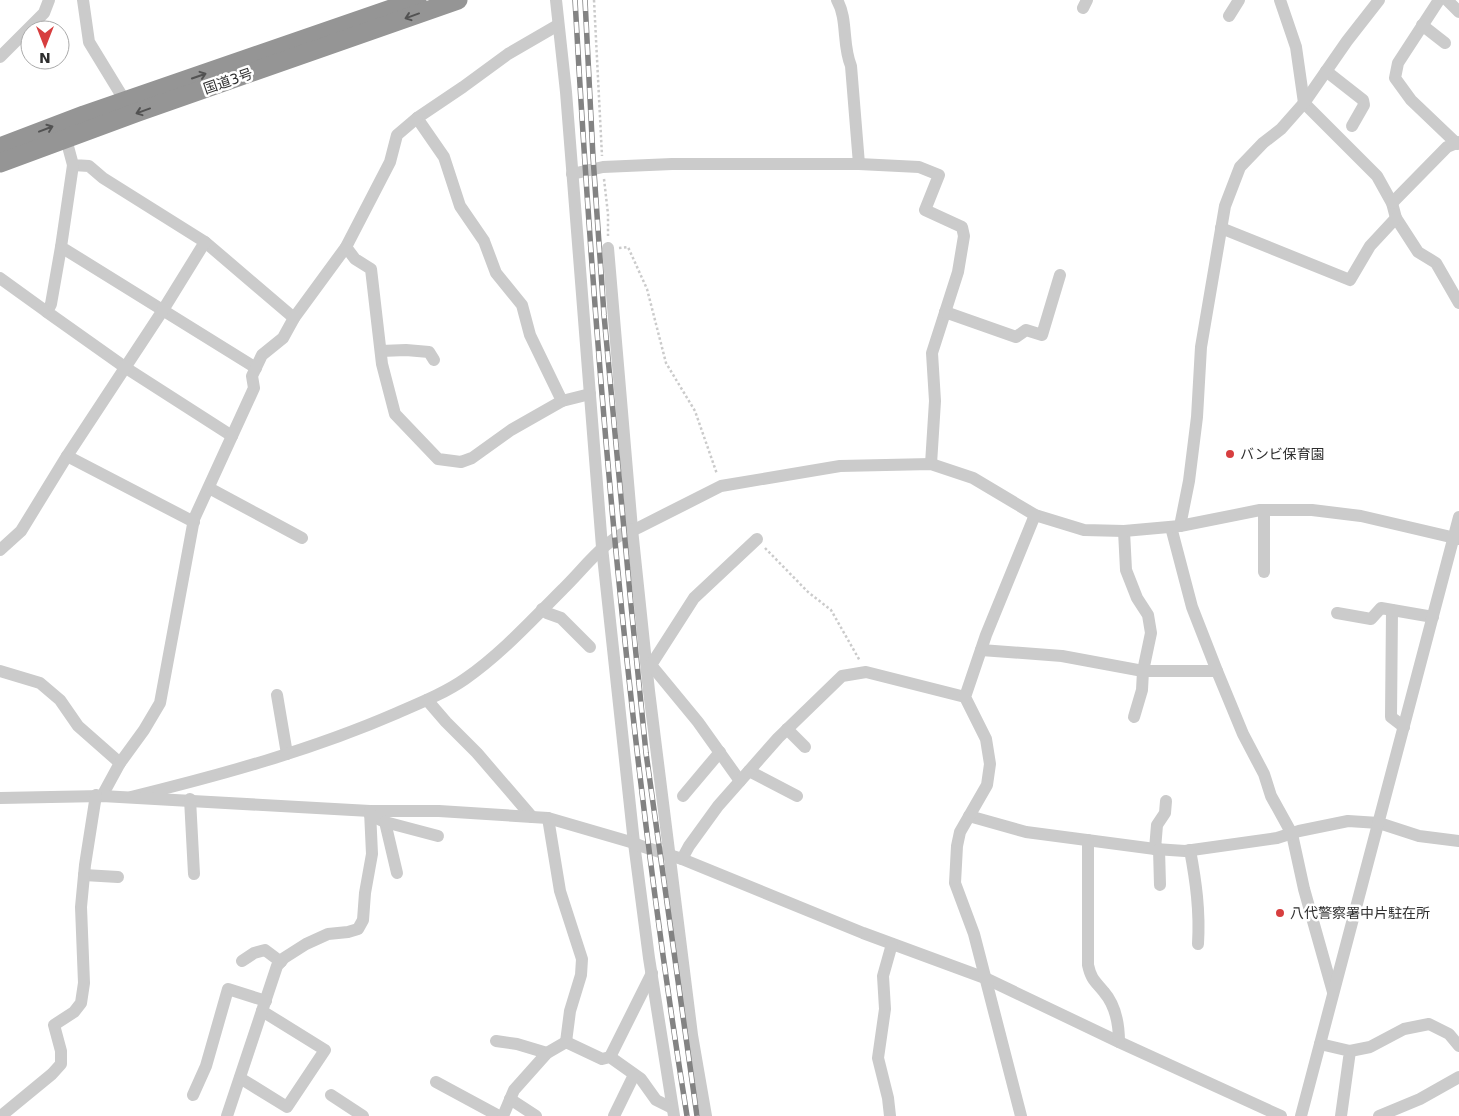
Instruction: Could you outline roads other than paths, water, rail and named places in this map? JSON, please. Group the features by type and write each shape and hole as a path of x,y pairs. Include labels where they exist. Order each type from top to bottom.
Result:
{"highway":[{"name":"国道3号","path":"0,147 417,0"},
{"name":"国道3号","path":"0,164 458,0"}],"street":[{"path":"0,56 44,13 49,0"},
{"path":"83,0 89,42 125,102"},
{"path":"557,0 602,547 634,843 673,1112"},
{"path":"837,0 841,8 846,56 851,66 859,164"},
{"path":"1229,16 1239,0"},
{"path":"1280,0 1296,47 1304,102 1377,176 1392,203 1396,218 1418,252 1436,263 1459,303"},
{"path":"1334,994 1304,889 1292,834 1243,734 1192,607 1176,526 1189,481 1197,417 1201,347 1220,228 1225,206 1240,167 1262,143 1281,129 1304,102 1379,0"},
{"path":"1392,203 1447,147 1458,143 1411,100 1395,78 1398,63 1439,0"},
{"path":"1447,0 1459,12"},
{"path":"1,1116 52,1074 61,1064 61,1051 54,1025 74,1012 81,1003 84,983 81,907 84,875 99,796 160,703 194,522 254,388 252,376 262,355 283,338 294,318 346,247 390,162 397,135 417,118 508,54 558,25"},
{"path":"1422,25 1445,43"},
{"path":"1326,71 1363,100 1364,105 1352,126"},
{"path":"417,118 444,157 460,206 484,241 496,273 522,305 530,335 562,401"},
{"path":"47,312 52,304 73,165 66,139"},
{"path":"572,174 603,167 672,164 859,164 919,167 939,175 925,210 962,227 964,236 958,272 932,353 935,401 931,464"},
{"path":"73,165 89,166 103,178 205,242 294,318"},
{"path":"1220,228 1350,280 1370,246 1396,218"},
{"path":"0,550 21,531 205,242"},
{"path":"61,247 256,368"},
{"path":"346,247 355,259 371,269 382,364 395,414 438,459 461,462 472,458 512,430 562,401 590,394"},
{"path":"608,248 632,529 649,692 676,857 692,1035 706,1116"},
{"path":"944,312 1016,337 1026,330 1042,335 1060,275"},
{"path":"0,278 126,368 232,436"},
{"path":"380,351 406,350 429,352 434,360"},
{"path":"67,456 194,522"},
{"path":"131,797 287,754 360,729 427,700 464,680 545,611 602,547 632,529 674,511 721,486 840,466 931,464 973,478 1036,515 1084,530 1124,531 1176,526 1264,510 1312,510 1361,516 1456,538"},
{"path":"209,488 302,538"},
{"path":"1264,510 1264,572"},
{"path":"1021,1116 974,934 956,883 960,832 986,785 990,764 986,739 965,697 981,650 1036,515"},
{"path":"1301,1116 1432,617 1456,538 1459,517"},
{"path":"1124,531 1126,570 1137,598 1148,615 1151,633 1143,670 1142,690 1134,717"},
{"path":"740,781 698,722 651,665 694,598 757,539"},
{"path":"1337,612 1371,619 1381,608 1432,617"},
{"path":"1392,610 1391,717 1404,727"},
{"path":"545,611 561,618 590,648"},
{"path":"981,650 1062,656 1143,670 1217,671"},
{"path":"0,671 40,683 60,700 78,726 120,763"},
{"path":"676,857 689,846 718,806 787,729 842,676 866,672 965,697"},
{"path":"276,695 287,754"},
{"path":"427,700 477,753 532,817"},
{"path":"787,729 805,747"},
{"path":"683,796 720,752"},
{"path":"749,771 797,796"},
{"path":"0,798 99,796 190,799 370,813 439,811 548,818 676,857 892,944 985,978 1118,1042 1280,1116"},
{"path":"190,799 194,874"},
{"path":"1160,885 1157,825 1165,813 1166,801"},
{"path":"370,813 385,822 438,836"},
{"path":"227,1116 278,966 284,958 306,944 328,934 348,932 358,928 363,920 365,893 372,854 370,813"},
{"path":"969,816 1026,832 1157,849 1190,850 1277,838 1299,831 1348,821 1378,823 1419,836 1459,841"},
{"path":"548,818 560,892 582,959 581,975 570,1011 566,1042"},
{"path":"385,822 397,873"},
{"path":"1088,840 1088,965 1090,976 1105,993 1118,1019 1118,1042"},
{"path":"1190,850 1200,915 1198,944"},
{"path":"84,875 118,877"},
{"path":"890,1116 888,1098 878,1058 885,1009 883,976 892,944"},
{"path":"242,961 254,953 265,950 281,962"},
{"path":"610,1057 652,973"},
{"path":"193,1095 206,1066 228,989 264,1006 325,1050 287,1107 240,1078"},
{"path":"1320,1044 1350,1051 1370,1047 1404,1029 1429,1024 1449,1034 1459,1046"},
{"path":"496,1041 517,1044 547,1053"},
{"path":"503,1116 514,1090 547,1053 566,1042"},
{"path":"566,1042 602,1059 610,1057 641,1079 656,1100 673,1112"},
{"path":"1341,1116 1350,1051"},
{"path":"614,1116 634,1074"},
{"path":"1379,1116 1420,1099 1459,1077"},
{"path":"436,1082 499,1116"},
{"path":"331,1095 363,1116"},
{"path":"510,1099 536,1116"}],"railway":[{"path":"575,0 593,280 617,560 648,838 687,1116"},
{"path":"585,0 604,315 631,605 646,753 697,1116"}],"place":[{"name":"バンビ保育園","path":"1230,454"},
{"name":"八代警察署中片駐在所","path":"1280,913"}]}
